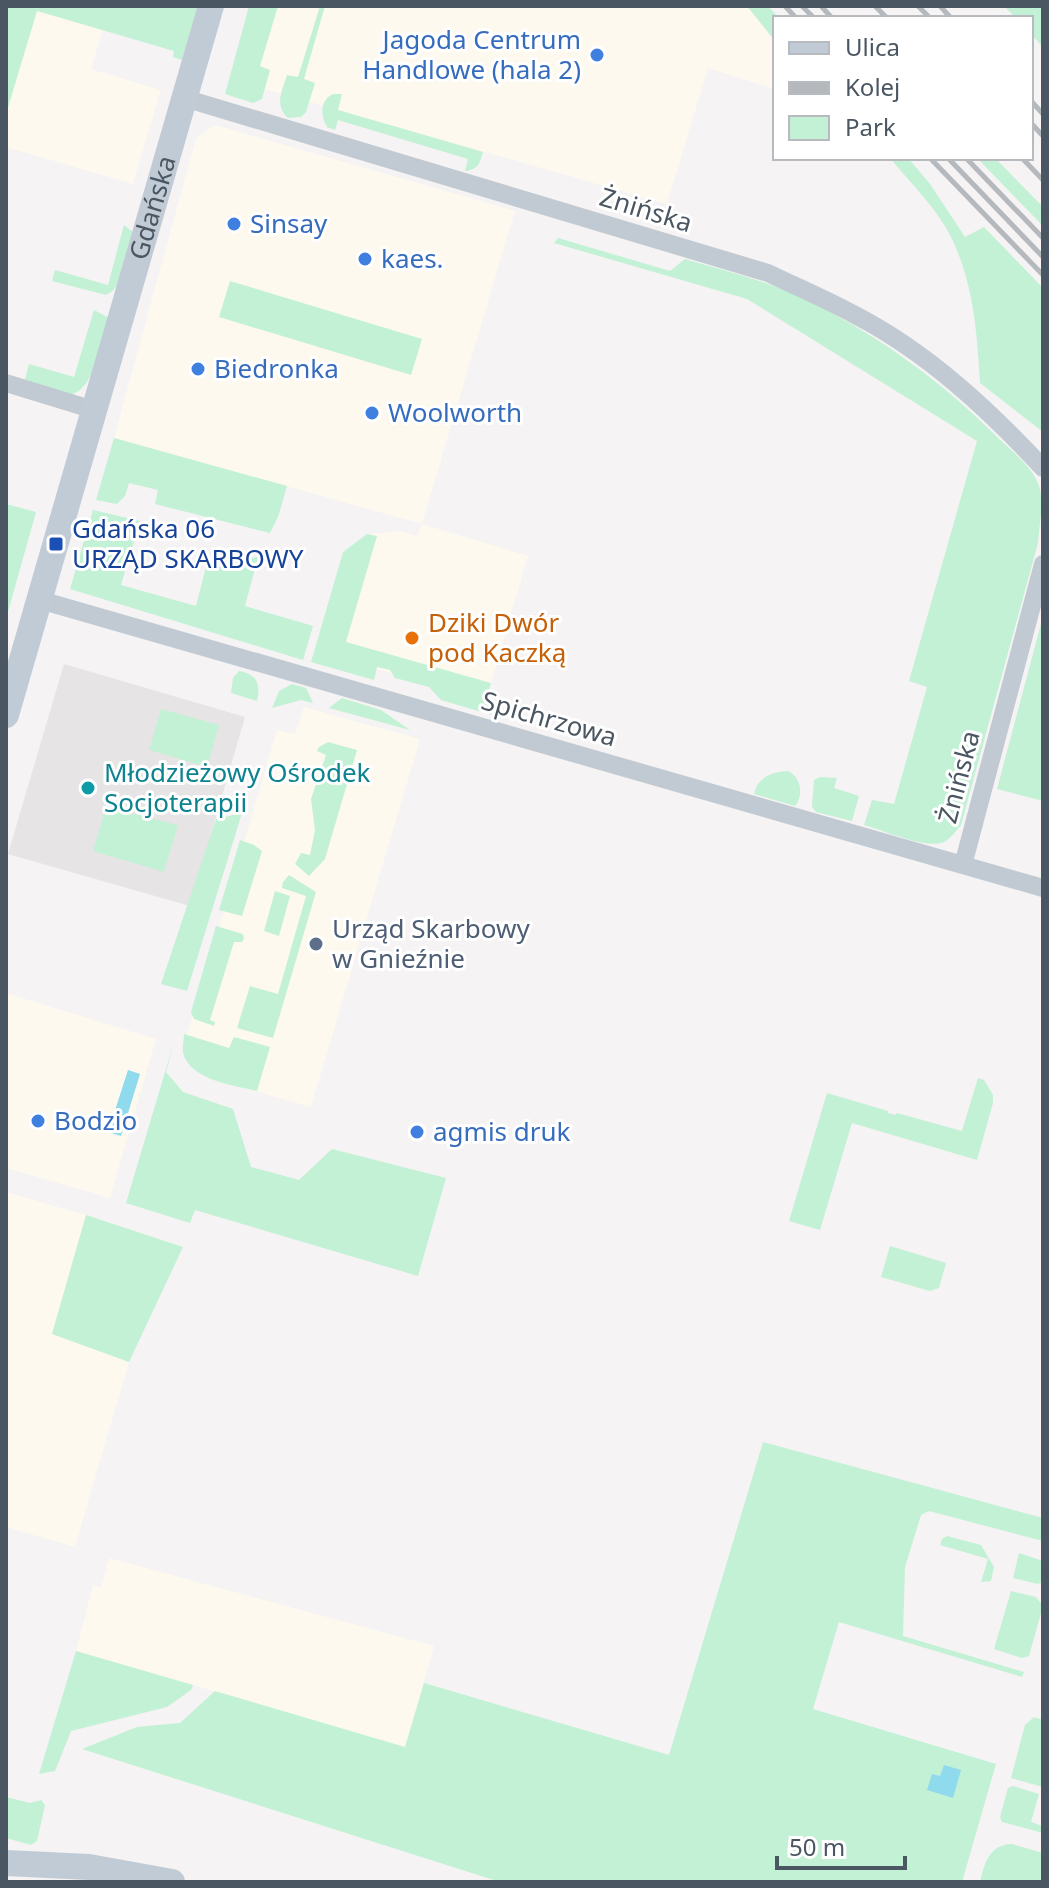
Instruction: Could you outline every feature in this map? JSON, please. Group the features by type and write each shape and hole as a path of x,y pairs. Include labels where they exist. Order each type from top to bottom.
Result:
{"street":[{"name":"Gdańska","path":"6,715 211,6"},
{"name":"Żnińska","path":"184,98 768,273 859,317 928,362 977,402 1043,468"},
{"path":"6,383 94,410"},
{"name":"Żnińska","path":"963,865 1043,564"},
{"name":"Spichrzowa","path":"40,600 1043,888"},
{"path":"6,1863 87,1875 172,1882"}],"shaded area":[{"path":"278,6 747,6 773,38 773,88 708,68 667,204 254,86"},
{"path":"37,11 103,30 91,69 161,90 133,184 6,147 6,114"},
{"path":"215,125 515,211 422,524 114,438 196,138"},
{"path":"422,524 528,556 486,701 314,651 343,552 367,534 399,531 417,536"},
{"path":"64,664 245,717 190,906 8,854"},
{"path":"304,707 420,739 311,1107 206,1077 190,1065 182,1052 277,730 295,734"},
{"path":"6,993 156,1039 110,1198 6,1168"},
{"path":"6,1192 86,1215 52,1334 129,1362 75,1547 6,1527"},
{"path":"109,1558 434,1646 405,1747 76,1651 93,1585 101,1587"}],"green space":[{"path":"6,6 198,6 182,60 173,57 174,51 37,11 6,114"},
{"path":"249,6 278,6 260,66 270,70 262,99 253,103 225,94"},
{"path":"320,6 325,6 304,79 315,83 306,112 301,117 288,118 281,108 281,92 287,75 298,77"},
{"path":"747,6 768,6 777,16 773,16 773,38"},
{"path":"1004,6 1043,6 1043,47 1033,36 1033,16 1014,16"},
{"path":"333,94 342,94 338,110 483,152 479,163 465,171 468,159 338,120 335,130 327,127 322,108"},
{"path":"892,160 910,160 930,184 965,237 984,227 1043,288 1043,432 980,383 968,283 954,244 933,208"},
{"path":"979,160 997,160 1043,207 1043,226"},
{"path":"124,225 133,232 122,276 112,291 106,295 52,281 55,270 108,285"},
{"path":"558,238 670,271 685,259 769,284 817,305 888,347 932,379 1012,450 1034,476 1041,497 1038,543 961,825 947,840 924,843 864,825 872,800 894,804 927,687 909,681 977,441 747,299 554,243"},
{"path":"230,281 422,339 411,375 219,317"},
{"path":"94,310 109,318 95,365 84,386 76,393 66,395 24,383 29,364 74,377"},
{"path":"114,438 287,486 270,533 155,504 158,490 129,483 125,496 117,504 96,500"},
{"path":"6,504 36,512 6,619"},
{"path":"93,510 140,521 121,585 196,606 207,563 258,557 245,606 313,626 303,660 70,589"},
{"path":"367,534 377,536 346,642 491,683 486,701 498,705 498,712 492,715 441,700 429,687 395,678 390,670 377,667 374,680 311,662 343,552"},
{"path":"1043,616 1043,801 997,789"},
{"path":"239,671 254,677 257,701 231,693 233,678"},
{"path":"292,684 306,688 313,703 301,700 272,708 279,691"},
{"path":"342,698 381,710 410,730 329,708"},
{"path":"161,709 219,725 207,767 149,750"},
{"path":"328,742 357,750 325,859 309,876 295,864 301,853 310,855 315,830 311,799 326,755 317,751"},
{"path":"788,771 796,777 800,787 800,797 795,806 754,794 766,776"},
{"path":"820,777 837,778 834,788 859,796 852,821 816,812 812,807 814,780"},
{"path":"106,807 178,825 164,872 93,851"},
{"path":"242,813 187,991 161,984 216,819"},
{"path":"240,840 262,851 242,916 219,910"},
{"path":"289,875 316,892 273,1038 237,1028 250,986 278,994 306,896 282,888"},
{"path":"275,891 290,896 279,936 264,931"},
{"path":"216,926 243,934 244,938 242,942 234,942 210,1020 215,1022 214,1026 194,1019 191,1012"},
{"path":"184,1034 229,1048 234,1037 270,1047 257,1091 214,1080 195,1070 183,1053"},
{"path":"174,1042 166,1072 183,1092 233,1109 251,1167 299,1180 332,1149 446,1178 418,1276 195,1210 190,1223 126,1203"},
{"path":"978,1078 984,1080 993,1095 993,1103 977,1160 852,1123 820,1230 789,1221 827,1093 895,1115 897,1113 962,1131"},
{"path":"86,1215 183,1247 129,1362 52,1334"},
{"path":"890,1246 946,1263 939,1288 930,1291 881,1277"},
{"path":"763,1442 1043,1518 1043,1541 929,1511 921,1515 905,1567 903,1636 1024,1672 1022,1677 839,1622 813,1709 996,1764 962,1882 500,1882 82,1749 137,1727 180,1723 215,1691 405,1747 424,1683 669,1755"},
{"path":"947,1536 981,1545 994,1567 991,1581 981,1582 988,1559 940,1545"},
{"path":"1019,1553 1043,1561 1043,1582 1038,1584 1013,1578"},
{"path":"1011,1591 1036,1597 1043,1606 1029,1656 1022,1658 994,1649"},
{"path":"76,1651 193,1685 191,1690 167,1707 71,1731 55,1771 39,1774"},
{"path":"1034,1717 1043,1720 1043,1787 1011,1778 1025,1725"},
{"path":"1013,1786 1039,1794 1031,1822 1043,1826 1043,1833 1002,1822 1000,1817 1008,1788"},
{"path":"6,1797 30,1803 41,1800 45,1805 37,1841 31,1845 6,1838"},
{"path":"1012,1844 1043,1853 1043,1882 980,1882 986,1861 993,1851"}],"water":[{"path":"128,1070 140,1074 121,1136 108,1132"},
{"path":"944,1765 961,1770 953,1798 927,1790 932,1774 940,1776"}],"railway":[{"path":"785,6 794,16"},
{"path":"802,6 812,16"},
{"path":"821,6 830,16"},
{"path":"875,6 885,16"},
{"path":"918,6 928,16"},
{"path":"940,6 949,16"},
{"path":"1033,103 1043,114"},
{"path":"1033,125 1043,136"},
{"path":"932,160 1043,275"},
{"path":"950,160 1043,257"},
{"path":"968,160 1043,238"},
{"path":"1024,160 1043,180"}],"place":[{"name":"Jagoda Centrum Handlowe (hala 2)","path":"597,55"},
{"name":"Sinsay","path":"234,224"},
{"name":"kaes.","path":"365,259"},
{"name":"Biedronka","path":"198,369"},
{"name":"Woolworth","path":"372,413"},
{"name":"Gdańska 06 URZĄD SKARBOWY","path":"56,544"},
{"name":"Dziki Dwór pod Kaczką","path":"412,638"},
{"name":"Młodzieżowy Ośrodek Socjoterapii","path":"88,788"},
{"name":"Urząd Skarbowy w Gnieźnie","path":"316,944"},
{"name":"Bodzio","path":"38,1121"},
{"name":"agmis druk","path":"417,1132"}]}
